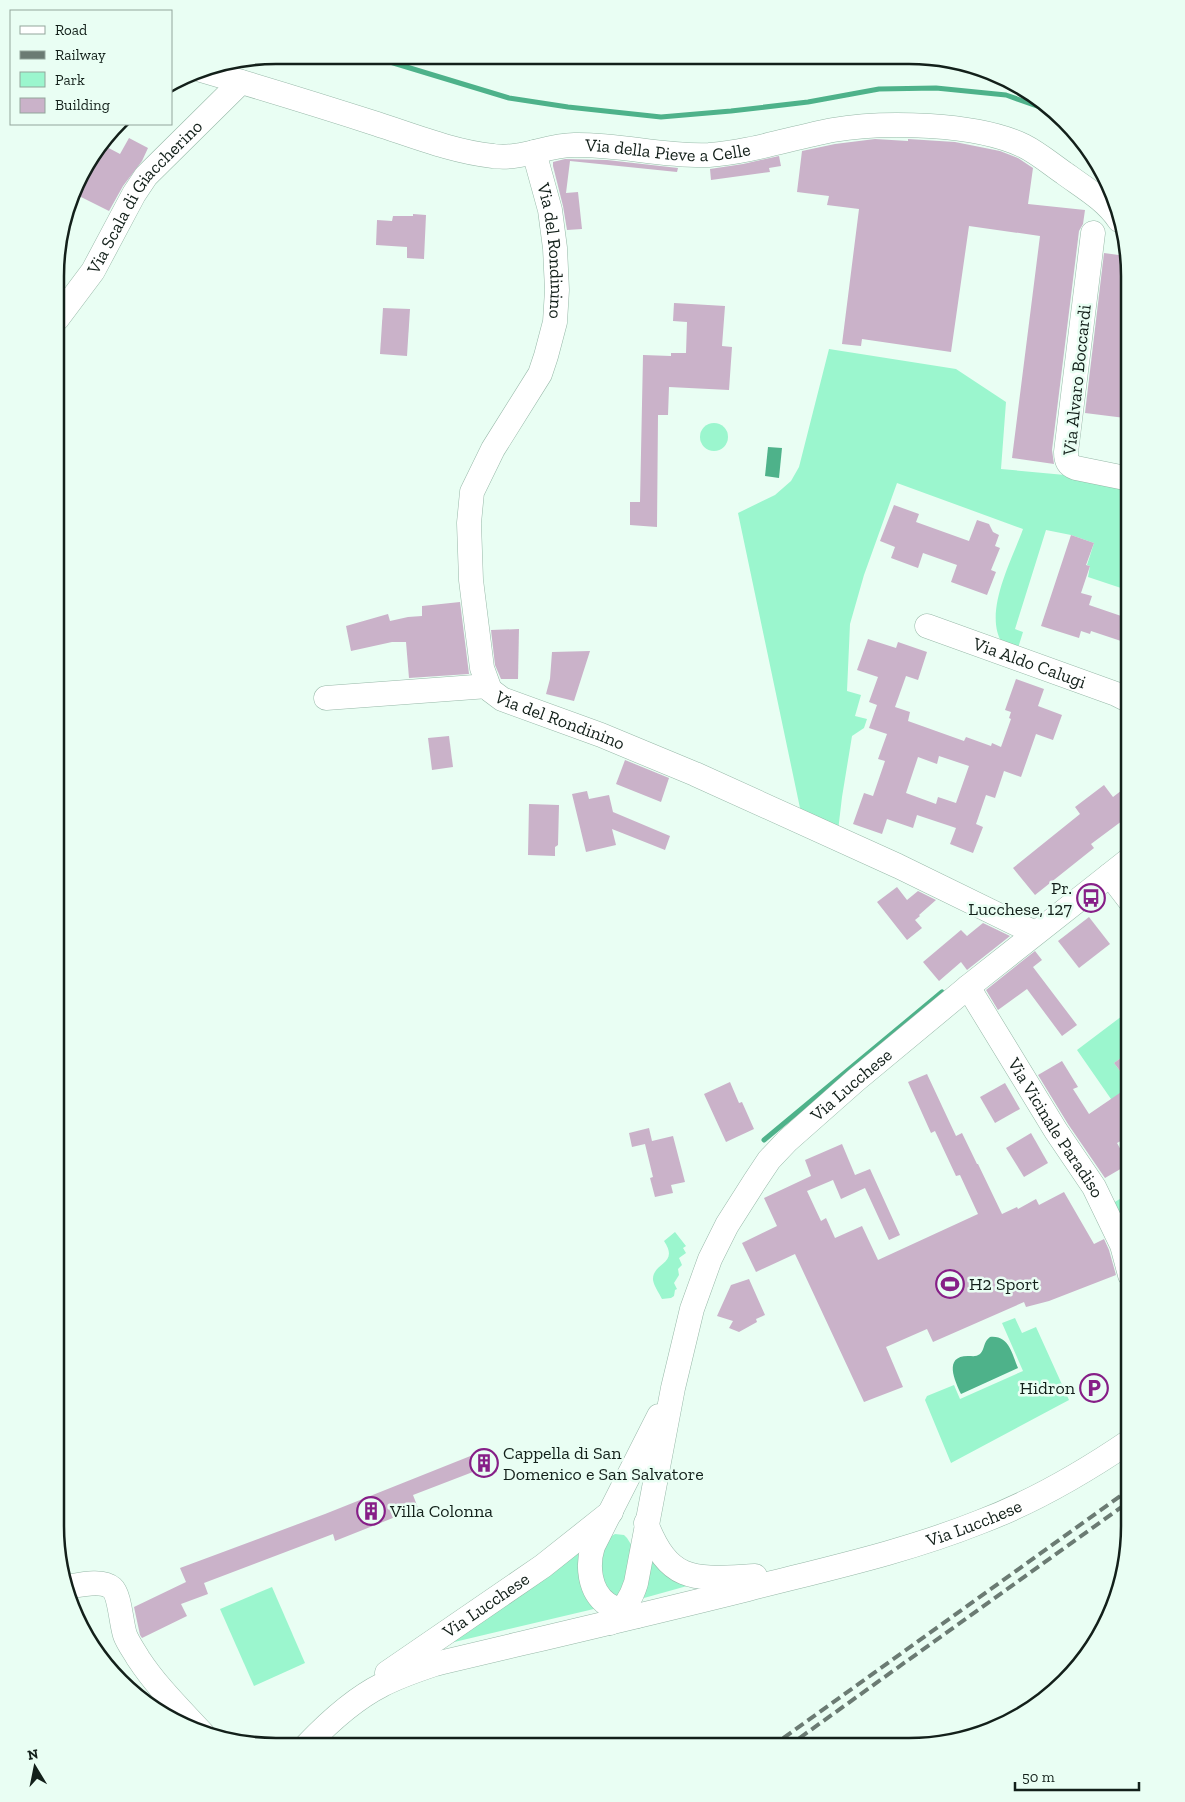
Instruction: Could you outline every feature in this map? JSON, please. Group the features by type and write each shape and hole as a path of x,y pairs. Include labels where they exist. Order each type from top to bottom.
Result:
{"street":[{"name":"Via della Pieve a Celle","path":"212,74 472,152 503,157 575,144 625,147 665,154 708,155 744,150 836,130 873,126 918,126 993,135 1024,146 1104,203 1111,211"},
{"name":"Via Scala di Giaccherino","path":"64,310 93,271 134,194 146,176 241,82"},
{"name":"Via del Rondinino","path":"534,152 550,210 555,248 557,306 553,331 540,374 493,449 472,492 469,549 481,662 483,676 488,686 495,695 502,699 600,735 695,774 898,866 1035,933"},
{"name":"Via Alvaro Boccardi","path":"1092,233 1066,461 1076,468 1121,477"},
{"name":"Via Aldo Calugi","path":"927,626 1121,696"},
{"path":"326,698 488,686"},
{"name":"Via Lucchese","path":"623,1617 636,1582 673,1388 692,1309 703,1275 727,1225 769,1160 802,1127 968,987 1121,866"},
{"path":"1110,875 1121,889"},
{"name":"Via Vicinale Paradiso","path":"968,987 1056,1132 1094,1187 1121,1243"},
{"name":"Via Lucchese","path":"623,1617 607,1604 594,1587 590,1570 590,1554 673,1388"},
{"name":"Via Lucchese","path":"315,1738 361,1698 396,1678 435,1664 807,1574 915,1545 979,1523 1057,1486 1121,1447"},
{"name":"Via Lucchese","path":"361,1698 373,1683 543,1566 611,1512"},
{"name":"Via Lucchese","path":"646,1523 663,1557 685,1573 703,1578 807,1574"},
{"path":"73,1586 97,1584 109,1585 113,1588 126,1638 164,1694 189,1719"}],"green space":[{"path":"829,349 956,369 1006,402 1001,469 1065,475 1121,487 1121,588 1088,577 1090,566 1087,565 1094,543 1071,535 1046,530 1015,629 1023,632 1018,648 1002,643 997,630 996,616 1001,586 1023,529 897,483 864,575 850,624 847,691 861,695 855,716 867,719 864,728 852,736 838,831 803,813 800,808 738,513 775,495 791,481 799,467"},
{"path":"714,423 724,427 728,437 724,447 714,451 704,447 700,437 704,427"},
{"path":"1121,1017 1121,1058 1114,1063 1121,1072 1121,1107 1111,1099 1077,1050"},
{"path":"1121,1198 1121,1223 1108,1206"},
{"path":"675,1232 686,1246 683,1248 686,1253 679,1258 682,1265 678,1269 679,1275 674,1283 677,1289 674,1296 662,1299 655,1287 654,1274 669,1255 664,1241"},
{"path":"1015,1318 1022,1333 1036,1327 1069,1400 951,1463 925,1400 927,1396 954,1385 960,1399 1023,1371 1002,1323"},
{"path":"615,1534 624,1535 632,1546 629,1584 617,1600 596,1577 608,1538"},
{"path":"578,1549 598,1608 446,1644"},
{"path":"648,1556 687,1586 644,1598 640,1593"},
{"path":"272,1587 305,1663 254,1686 220,1609"}],"shaded area":[{"path":"768,447 782,448 779,478 765,476"},
{"path":"990,1337 996,1337 1006,1342 1018,1368 961,1394 954,1376 953,1365 960,1357 980,1354"}],"building":[{"path":"129,138 148,148 142,161 123,186 109,211 79,196 106,147 120,154"},
{"path":"875,139 955,142 1000,151 1018,158 1033,168 1028,204 1085,210 1083,224 1079,231 1052,450 1054,464 1012,458 1040,236 969,226 951,352 862,339 861,346 842,344 859,209 827,205 829,196 797,192 802,151 835,144"},
{"path":"779,156 781,166 769,168 770,172 711,180 710,169"},
{"path":"565,159 607,160 678,168 677,172 570,161 566,193 578,192 582,229 567,230 553,166 553,162"},
{"path":"413,214 426,215 424,259 407,258 407,247 376,245 377,220 392,221 393,216 413,216"},
{"path":"1104,253 1120,255 1121,418 1085,413"},
{"path":"674,303 725,306 722,346 732,347 729,390 669,387 668,415 658,415 657,527 630,525 630,502 640,502 643,355 671,356 671,353 686,353 687,322 673,321"},
{"path":"383,308 410,309 407,356 380,354"},
{"path":"894,505 919,514 916,522 969,541 977,520 989,524 993,532 999,535 995,546 1000,548 991,570 996,572 987,595 951,582 957,565 923,553 918,568 891,558 895,547 880,541"},
{"path":"1071,535 1094,543 1086,565 1090,566 1081,593 1092,596 1089,605 1121,616 1121,641 1091,631 1090,634 1081,631 1079,638 1041,626"},
{"path":"460,602 469,674 409,678 406,642 392,642 351,651 346,626 388,614 390,621 422,616 422,606"},
{"path":"519,629 518,679 501,679 495,665 491,630"},
{"path":"868,639 896,648 898,642 927,652 918,680 906,676 895,707 910,712 908,721 964,741 966,737 991,746 992,743 1001,747 1011,719 1009,718 1011,712 1005,710 1016,679 1044,689 1038,706 1062,715 1053,740 1036,734 1021,777 1004,771 995,798 986,795 976,824 983,827 973,853 950,844 956,828 917,815 913,828 887,819 882,834 853,824 864,793 873,796 885,761 878,759 887,734 869,728 877,705 869,702 878,677 857,670","holes":["939,756 969,766 956,803 938,797 936,804 906,793 918,757 937,764"]},
{"path":"590,651 574,701 546,694 550,679 552,652"},
{"path":"449,736 453,767 432,770 428,738"},
{"path":"625,760 669,778 661,802 616,784"},
{"path":"1104,785 1113,797 1121,791 1121,822 1091,844 1094,848 1035,895 1013,868 1080,814 1075,807"},
{"path":"587,791 589,799 609,795 613,812 670,836 665,850 612,829 616,845 586,852 572,794"},
{"path":"529,804 559,805 558,845 555,847 555,856 528,855"},
{"path":"897,887 907,900 918,891 936,900 915,920 922,928 907,940 877,902"},
{"path":"1089,917 1110,944 1079,968 1058,941"},
{"path":"983,923 1010,936 967,970 961,962 939,981 923,962 961,930 967,936"},
{"path":"1035,951 1042,960 1033,967 1077,1025 1062,1036 1027,989 998,1010 986,990"},
{"path":"1121,1058 1121,1072 1114,1063"},
{"path":"1062,1061 1078,1087 1073,1089 1089,1114 1121,1092 1121,1141 1117,1143 1121,1150 1121,1169 1105,1178 1068,1124 1038,1075"},
{"path":"927,1074 956,1136 962,1133 1002,1214 1017,1207 1018,1209 1036,1199 1039,1205 1064,1192 1094,1244 1104,1239 1116,1275 1049,1301 1026,1307 1024,1302 933,1342 927,1329 886,1347 903,1387 864,1402 795,1254 756,1272 742,1243 777,1226 764,1198 811,1176 805,1160 842,1144 855,1175 870,1169 900,1235 889,1240 865,1188 841,1199 833,1180 807,1191 821,1221 826,1218 835,1238 862,1226 878,1260 978,1214 960,1175 956,1176 935,1131 931,1133 908,1082"},
{"path":"730,1082 739,1103 742,1102 754,1129 726,1142 704,1094"},
{"path":"1005,1083 1020,1109 995,1123 980,1097"},
{"path":"649,1128 652,1141 673,1136 685,1182 671,1185 673,1193 655,1197 650,1178 653,1177 645,1144 632,1147 629,1133"},
{"path":"1031,1133 1048,1163 1024,1177 1006,1148"},
{"path":"749,1279 765,1315 756,1319 757,1322 739,1332 729,1328 733,1321 717,1316 731,1285"},
{"path":"488,1449 497,1472 481,1478 478,1470 413,1495 418,1508 335,1541 333,1534 204,1583 208,1594 181,1604 187,1616 142,1638 140,1635 134,1607 186,1582 180,1568 325,1514"}],"waterway":[{"path":"397,64 509,98 568,107 661,117 808,102 879,89 936,88 1006,95 1038,106"},
{"path":"764,1140 942,992"}],"railway":[{"path":"784,1738 1121,1495"},
{"path":"800,1738 1121,1507"}],"place":[{"name":"Pr. Lucchese, 127","path":"1091,898"},
{"name":"H2 Sport","path":"950,1284"},
{"name":"Hidron","path":"1094,1388"},
{"name":"Cappella di San Domenico e San Salvatore","path":"484,1463"},
{"name":"Villa Colonna","path":"371,1511"}]}
